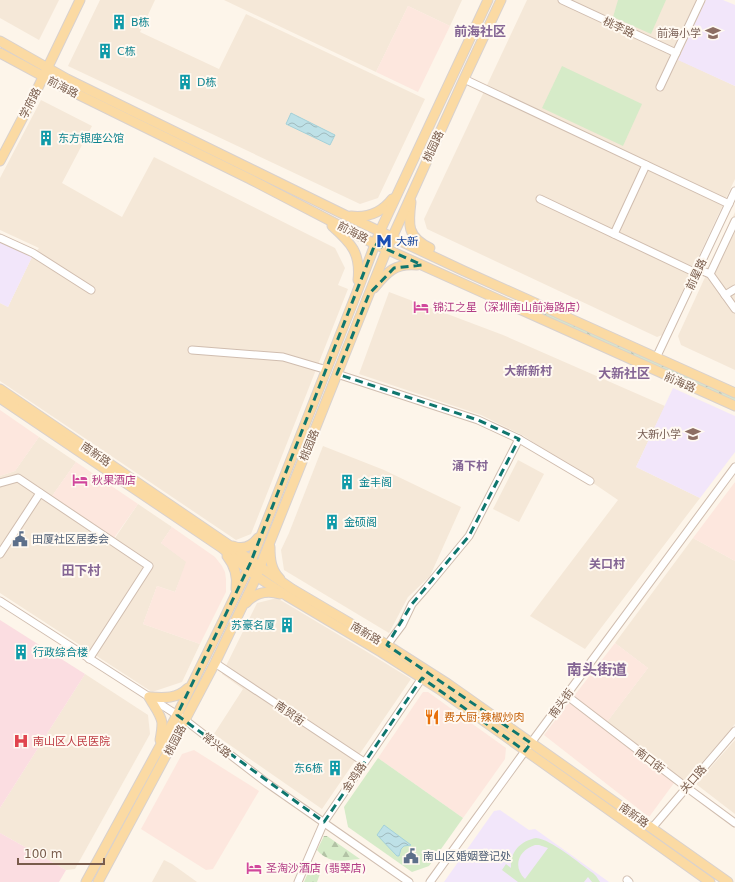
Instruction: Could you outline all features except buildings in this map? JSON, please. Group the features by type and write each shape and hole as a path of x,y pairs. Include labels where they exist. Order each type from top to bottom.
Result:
{"main road":[{"name":"学府路","path":"0,161 41,76 75,0"},
{"name":"学府路","path":"45,67 80,0"},
{"name":"桃园路","path":"86,882 176,715 234,598 263,532 380,231 488,0"},
{"name":"桃园路","path":"98,882 215,663 258,572 392,237 501,0"},
{"name":"前海路","path":"0,41 67,79 345,215 464,271 735,393"},
{"name":"前海路","path":"0,53 41,76 250,179 375,244 735,406"},
{"name":"学府路","path":"0,150 41,76"},
{"path":"345,215 360,216 377,212 388,204 402,184"},
{"path":"414,189 410,208 410,224 413,236 423,245 440,254 464,271"},
{"path":"326,219 350,243 355,252 359,266 357,292"},
{"path":"369,294 387,272 394,268 408,264 422,265"},
{"name":"南新路","path":"0,389 224,545 258,572 289,593 652,828 728,882"},
{"name":"南新路","path":"0,398 224,545"},
{"path":"224,545 240,548 251,546 263,532"},
{"path":"270,542 270,555 273,568 289,593"},
{"path":"224,545 236,575 237,583 234,598"},
{"path":"240,610 249,600 260,593 289,593"},
{"name":"南新路","path":"289,593 387,645 448,684 528,747 710,882"},
{"path":"149,697 166,698 175,696 183,693 192,684"},
{"path":"149,697 161,720 162,728 160,745"}],"street":[{"name":"桃李路","path":"562,0 676,53"},
{"path":"660,87 701,0"},
{"path":"464,79 729,204"},
{"path":"614,234 646,165"},
{"name":"前星路","path":"656,358 735,191"},
{"path":"540,199 697,271 710,274 735,309"},
{"path":"710,274 735,221"},
{"path":"0,238 33,254 91,290"},
{"path":"726,295 735,289"},
{"path":"192,350 283,357 326,370"},
{"path":"337,374 478,420 519,439 590,481"},
{"path":"387,645 402,625 412,604 469,536 519,439"},
{"name":"南头街","path":"430,882 735,467"},
{"path":"0,483 18,478 149,566 89,659"},
{"path":"0,554 40,493"},
{"name":"常兴路","path":"0,601 185,720 267,783 409,882"},
{"name":"南贸街","path":"215,663 364,762"},
{"name":"金鸡路","path":"298,882 324,822 422,678"},
{"name":"南口街","path":"566,695 735,823"},
{"name":"关口路","path":"652,828 735,731"}],"highlighted area":[{"path":"375,244 422,265 394,268 369,294 337,374 478,420 519,439 469,536 412,604 387,645 531,743 525,751 422,678 324,822 177,715 250,564"}],"shaded area":[{"path":"0,0 59,0 39,40 0,18"},
{"path":"100,0 155,0 140,32 219,69 246,14 425,99 378,198 360,204 68,66"},
{"path":"224,0 462,0 450,26 408,6 376,72"},
{"path":"527,0 706,0 679,60 735,86 735,179 662,335 657,337 427,229 424,219"},
{"name":"前海小学","path":"706,0 723,0 735,5 735,86 678,60"},
{"path":"408,6 450,26 418,92 376,72"},
{"path":"41,100 92,126 62,183 122,217 154,157 335,248 345,268 338,285 348,289 251,534 236,540 0,381 0,303 8,307 32,257 39,248 0,230 0,178"},
{"path":"735,212 735,370 681,345 678,336"},
{"path":"0,242 32,257 8,307 0,303"},
{"path":"389,292 503,335 665,406 636,467 700,498 585,649 530,616 618,500 524,436 481,415 359,374"},
{"name":"大新小学","path":"673,388 735,416 735,452 700,498 636,467"},
{"path":"0,410 39,437 15,471 0,476"},
{"path":"39,437 76,462 52,496 115,538 138,504 172,527 161,543 187,562 175,592 157,586 143,624 200,644 182,682 152,692 0,593 0,476 15,471"},
{"path":"323,446 384,470 461,507 430,576 408,597 389,633 284,570 281,550"},
{"path":"518,460 544,474 519,522 493,509"},
{"path":"76,462 138,504 114,538 52,496"},
{"path":"735,482 735,561 693,538"},
{"path":"172,527 215,557 225,572 226,592 200,644 143,624 157,586 175,592 186,562 161,543"},
{"path":"693,538 735,561 735,724 685,782 607,722 648,668 615,643"},
{"path":"277,598 411,679 322,809 214,734 243,689 222,674 257,603"},
{"name":"南山区人民医院","path":"0,620 85,674 0,808"},
{"path":"615,643 648,668 607,722 574,696"},
{"path":"85,674 148,715 150,734 75,869 66,870 0,833 0,808"},
{"path":"423,692 428,692 506,748 505,759 463,818 378,758"},
{"path":"569,702 674,783 649,817 544,735"},
{"path":"735,740 735,814 696,784"},
{"path":"194,750 259,791 213,869 206,870 141,829 182,754"},
{"path":"500,810 529,830 535,829 609,882 444,882 494,811"},
{"path":"0,833 66,870 59,882 0,882"},
{"path":"164,860 172,864 197,882 152,882"}],"green space":[{"path":"618,0 666,0 651,34 613,17"},
{"path":"562,66 642,104 623,146 542,108"},
{"path":"523,302 735,398 735,402 522,305"},
{"path":"378,758 463,818 429,866 412,872 348,827 344,807"},
{"path":"324,836 327,836 360,859 342,861 332,860 322,855 317,850"},
{"path":"531,839 542,839 557,847 593,873 600,882 592,882 588,877 584,882 518,882 502,870 506,864 511,868 512,857 515,852 521,844","holes":["539,845 548,848 525,879 519,869 519,859 529,847"]},
{"path":"311,866 321,871 317,882 304,882"}],"water":[{"path":"291,113 335,135 330,145 286,124"},
{"path":"384,825 411,845 404,846 401,849 399,856 397,856 377,835"}],"place":[{"name":"B栋","path":"119,22"},
{"name":"前海小学","path":"713,33"},
{"name":"C栋","path":"105,51"},
{"name":"D栋","path":"185,82"},
{"name":"东方银座公馆","path":"46,138"},
{"name":"大新","path":"384,241"},
{"name":"锦江之星（深圳南山前海路店）","path":"421,307"},
{"name":"大新小学","path":"693,434"},
{"name":"秋果酒店","path":"80,480"},
{"name":"金丰阁","path":"347,482"},
{"name":"金硕阁","path":"332,522"},
{"name":"田厦社区居委会","path":"20,539"},
{"name":"苏豪名厦","path":"287,625"},
{"name":"行政综合楼","path":"21,652"},
{"name":"费大厨·辣椒炒肉","path":"432,717"},
{"name":"南山区人民医院","path":"21,741"},
{"name":"东6栋","path":"335,768"},
{"name":"南山区婚姻登记处","path":"411,856"},
{"name":"圣淘沙酒店 (翡翠店)","path":"254,868"}],"district":[{"name":"前海社区","path":"480,31"},
{"name":"大新新村","path":"528,371"},
{"name":"大新社区","path":"624,373"},
{"name":"涌下村","path":"470,466"},
{"name":"关口村","path":"607,564"},
{"name":"田下村","path":"81,570"},
{"name":"南头街道","path":"597,670"}]}
